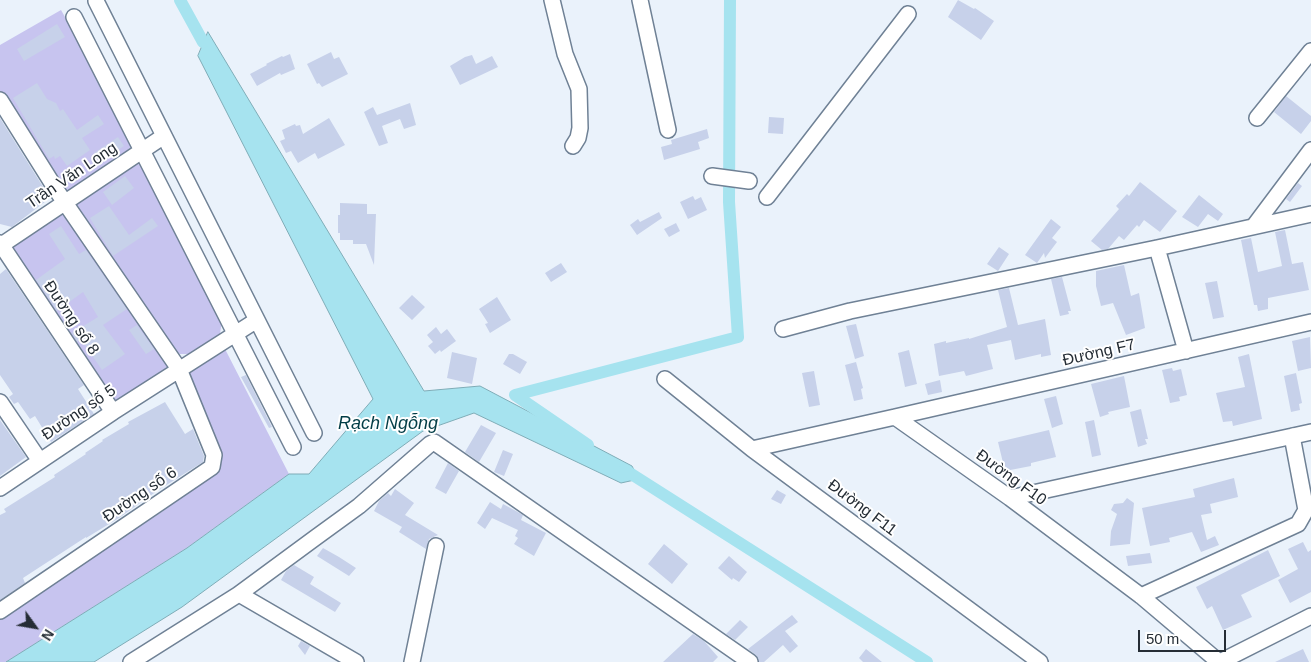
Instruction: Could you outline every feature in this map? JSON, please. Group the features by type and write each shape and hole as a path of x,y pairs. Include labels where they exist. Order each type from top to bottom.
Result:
{"street":[{"path":"552,0 565,54 579,89 580,128 578,138 573,146"},
{"path":"640,0 668,130"},
{"path":"96,1 314,433"},
{"path":"767,197 908,14"},
{"path":"74,17 293,447"},
{"path":"1257,118 1311,51"},
{"name":"Đường số 6","path":"0,100 65,202 179,369 214,455 212,467 0,611"},
{"name":"Trần Văn Long","path":"0,244 164,136"},
{"path":"1254,226 1311,150"},
{"path":"712,176 749,181"},
{"path":"783,329 850,311 1157,248 1311,214"},
{"name":"Đường số 8","path":"0,244 113,412"},
{"path":"1157,248 1186,351"},
{"name":"Đường số 5","path":"0,488 113,412 257,320"},
{"name":"Đường F7","path":"895,417 1311,322"},
{"name":"Đường F11","path":"665,379 752,449 1040,662"},
{"path":"0,402 40,461"},
{"path":"752,449 895,417"},
{"name":"Đường F10","path":"895,417 1010,498 1141,596 1219,662"},
{"path":"1010,498 1311,432"},
{"path":"1141,596 1298,524 1306,510 1292,436"},
{"path":"131,662 239,594 359,506 434,442 750,662"},
{"path":"412,662 436,546"},
{"path":"239,594 356,662"},
{"path":"1219,662 1311,616"}],"shaded area":[{"path":"61,10 140,149 66,196 0,100 0,45"},
{"path":"137,164 146,165 222,320 220,334 188,354 180,354 173,351 72,202 126,167"},
{"path":"59,210 68,211 171,363 169,369 118,402 111,402 10,254 12,243"},
{"path":"225,349 289,474 187,548 6,662 0,662 0,618 163,511 213,472 188,376 204,359"}],"water":[{"name":"Rạch Ngỗng","path":"208,32 424,391 480,386 632,466 639,479 621,483 474,413 423,431 182,607 94,662 6,662 187,548 289,474 309,474 373,399 198,56"}],"building":[{"path":"958,0 975,8 994,21 981,40 948,17"},
{"path":"57,24 65,37 24,61 17,49"},
{"path":"331,52 334,59 339,57 348,74 322,87 319,83 317,84 307,64"},
{"path":"290,54 295,69 281,75 280,73 257,86 250,74 282,56"},
{"path":"472,55 476,64 492,56 498,67 460,85 450,66"},
{"path":"37,83 47,99 56,103 60,111 63,109 77,130 98,115 104,124 82,138 90,150 67,166 60,156 55,159 54,156 49,159 13,98"},
{"path":"1286,96 1311,116 1311,121 1301,134 1274,112"},
{"path":"410,103 416,125 404,129 400,119 382,126 388,143 379,146 364,112 373,107 377,115"},
{"path":"769,117 784,118 783,134 768,133"},
{"path":"0,118 50,198 12,227 0,224"},
{"path":"329,118 345,145 318,159 315,153 298,163 291,151 286,153 280,141 285,139 282,130 295,124 296,126 300,125 303,134"},
{"path":"707,129 709,138 698,142 700,149 664,160 661,147 672,144 671,140"},
{"path":"118,137 124,146 100,162 94,153"},
{"path":"125,176 134,188 112,205 103,192"},
{"path":"1140,182 1177,211 1160,232 1144,220 1124,240 1119,236 1108,249 1102,250 1091,241 1119,209 1116,206 1127,194 1129,196"},
{"path":"1298,183 1302,186 1290,202 1286,199"},
{"path":"1199,195 1223,214 1218,221 1208,214 1198,227 1182,217"},
{"path":"693,196 695,200 701,197 707,210 688,219 680,202"},
{"path":"340,203 367,204 367,214 376,214 374,265 366,244 353,244 353,240 340,240 338,215 340,215"},
{"path":"109,206 129,235 152,218 158,226 113,256 90,218"},
{"path":"659,212 662,218 637,235 630,225 638,219 640,222"},
{"path":"1051,219 1061,227 1052,238 1057,242 1045,258 1044,253 1037,263 1025,255"},
{"path":"676,223 680,231 669,237 664,229"},
{"path":"61,226 79,254 86,250 127,309 103,325 125,354 102,370 81,339 77,342 72,333 98,317 83,292 57,311 36,280 65,259 49,234"},
{"path":"1285,230 1292,264 1303,262 1309,290 1268,298 1268,309 1258,311 1257,305 1254,305 1241,240 1251,238 1258,272 1282,266 1275,232"},
{"path":"999,247 1009,254 998,271 987,264"},
{"path":"561,263 567,272 551,282 545,273"},
{"path":"1124,265 1131,296 1139,293 1145,328 1126,335 1113,303 1101,306 1096,286 1096,271"},
{"path":"6,269 84,385 78,389 94,414 51,442 35,416 30,419 18,402 14,404 9,397 13,394 0,375 0,274"},
{"path":"1062,277 1071,311 1068,311 1069,314 1060,316 1051,279"},
{"path":"1217,281 1224,317 1213,319 1205,283"},
{"path":"1009,288 1018,325 1045,319 1051,355 1041,357 1041,354 1015,360 1011,340 987,345 993,369 966,376 964,371 939,376 934,344 969,339 1007,327 998,290"},
{"path":"412,295 425,307 412,320 399,308"},
{"path":"497,297 511,320 490,333 485,324 488,323 479,309"},
{"path":"856,324 864,356 855,359 846,326"},
{"path":"137,325 154,349 146,354 129,330"},
{"path":"436,327 441,334 447,329 456,341 435,354 428,346 433,342 427,335"},
{"path":"1310,337 1311,368 1298,371 1292,341"},
{"path":"909,350 917,384 905,387 898,353"},
{"path":"452,352 477,358 472,384 447,378"},
{"path":"509,354 513,354 527,362 520,374 503,364"},
{"path":"1249,354 1262,419 1233,426 1232,421 1223,422 1216,393 1245,387 1238,357"},
{"path":"856,362 863,388 861,389 863,399 854,401 845,365"},
{"path":"1172,368 1173,371 1181,369 1187,395 1179,397 1180,401 1170,403 1162,370"},
{"path":"814,371 820,405 809,407 802,373"},
{"path":"1296,373 1302,403 1299,404 1300,410 1291,412 1284,376"},
{"path":"246,375 272,427 269,428 241,377"},
{"path":"1124,376 1130,407 1108,412 1109,414 1100,417 1091,384"},
{"path":"940,380 942,392 928,395 925,384"},
{"path":"1056,396 1063,424 1052,428 1044,399"},
{"path":"165,402 185,434 193,429 204,456 203,462 119,518 23,578 25,583 0,600 0,515 6,512 4,509 55,477 54,475 86,454 102,440 129,424 128,422"},
{"path":"1141,409 1148,439 1145,439 1147,444 1138,447 1130,412"},
{"path":"0,420 26,457 0,476"},
{"path":"1094,420 1101,455 1092,457 1085,422"},
{"path":"481,425 496,433 479,462 465,452"},
{"path":"1049,430 1056,457 1031,463 1031,466 1005,471 998,442"},
{"path":"503,450 513,454 504,476 494,472"},
{"path":"448,463 459,471 446,494 435,488"},
{"path":"1234,478 1238,497 1210,504 1212,513 1201,515 1207,540 1215,536 1219,545 1201,552 1192,532 1169,538 1170,542 1150,546 1142,508 1195,497 1193,489"},
{"path":"395,489 414,503 405,515 438,535 429,539 426,549 399,532 402,527 374,511 379,501 388,493 391,496"},
{"path":"777,490 786,495 781,504 771,499"},
{"path":"1127,498 1134,503 1130,544 1110,546 1111,531 1117,514 1111,510 1114,504 1123,503"},
{"path":"490,502 501,509 503,504 516,511 523,515 521,520 546,533 534,556 514,544 518,538 515,536 518,530 492,518 485,529 477,523"},
{"path":"1303,542 1308,552 1311,550 1311,592 1290,603 1278,580 1298,569 1288,549"},
{"path":"664,544 688,564 672,584 648,564"},
{"path":"323,548 356,568 349,576 317,556"},
{"path":"1268,550 1280,576 1241,595 1252,617 1223,630 1212,606 1207,609 1196,587"},
{"path":"1150,553 1152,563 1128,566 1126,556"},
{"path":"729,556 747,572 739,582 733,578 732,580 718,568"},
{"path":"294,565 314,577 310,584 341,603 335,612 281,580 286,571"},
{"path":"792,615 798,622 785,631 798,646 790,653 783,645 764,662 759,662 756,655 748,649"},
{"path":"740,620 748,627 735,640 726,634"},
{"path":"693,634 704,641 718,657 713,662 663,662"},
{"path":"301,641 310,646 305,655 298,646"},
{"path":"866,649 882,662 863,662 859,658"},
{"path":"1303,649 1309,662 1275,662"}],"waterway":[{"path":"180,0 203,42"},
{"path":"588,445 515,395 738,337 729,202 730,0"},
{"path":"625,470 927,662"}]}
